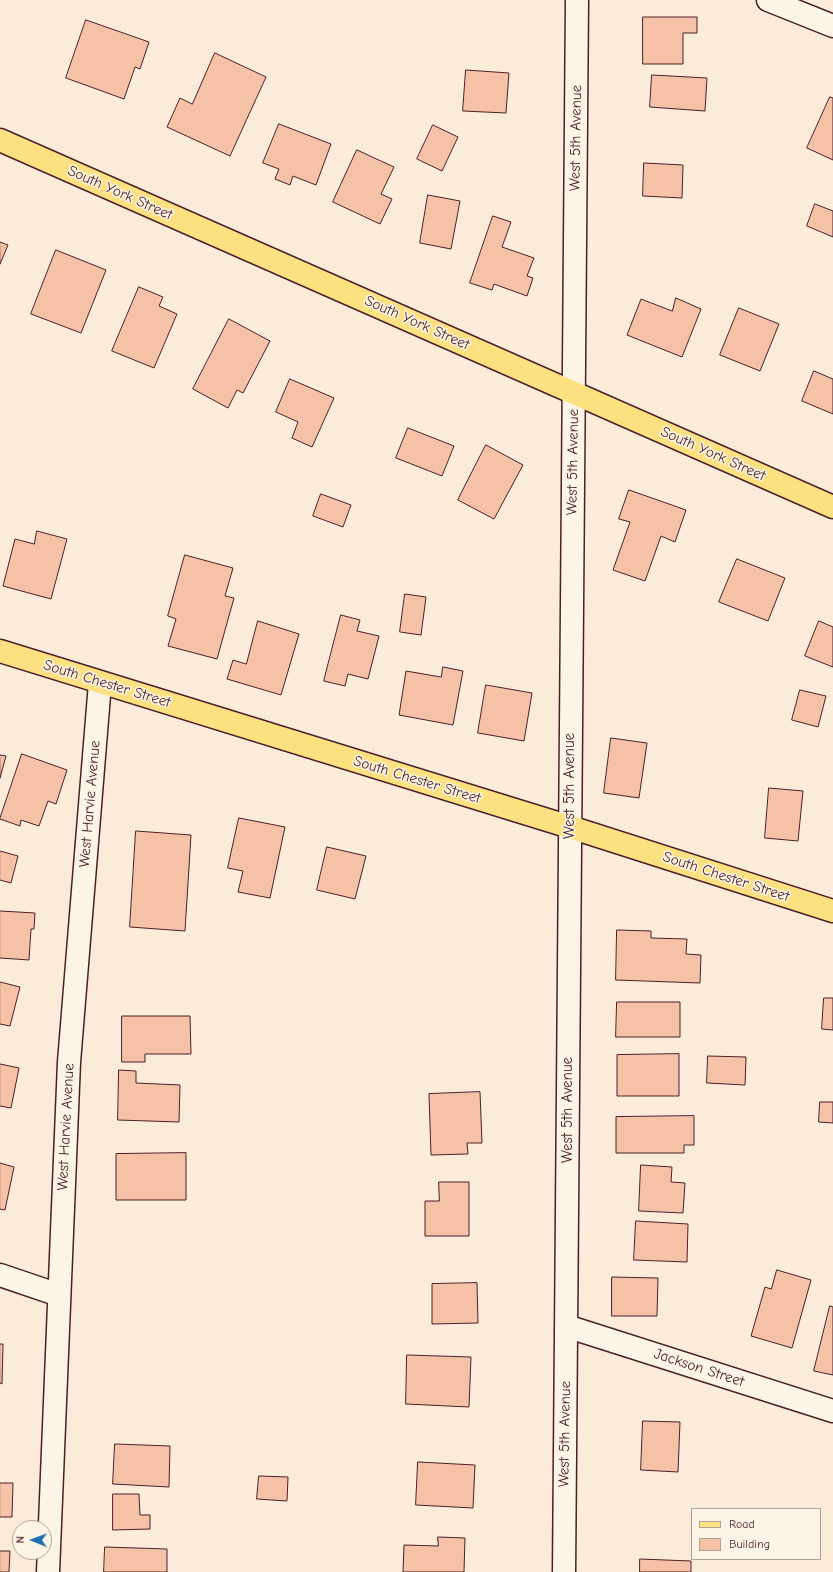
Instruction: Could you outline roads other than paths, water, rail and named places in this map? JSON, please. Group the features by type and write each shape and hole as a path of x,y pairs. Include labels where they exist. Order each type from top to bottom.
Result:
{"main road":[{"name":"South York Street","path":"0,140 833,506"},
{"name":"South Chester Street","path":"0,651 570,827 833,911"}],"street":[{"name":"West 5th Avenue","path":"564,1572 577,0"},
{"path":"768,0 833,26"},
{"name":"West Harvie Avenue","path":"48,1572 69,1062 100,683"},
{"path":"0,1275 59,1295"},
{"name":"Jackson Street","path":"566,1326 833,1411"}]}
